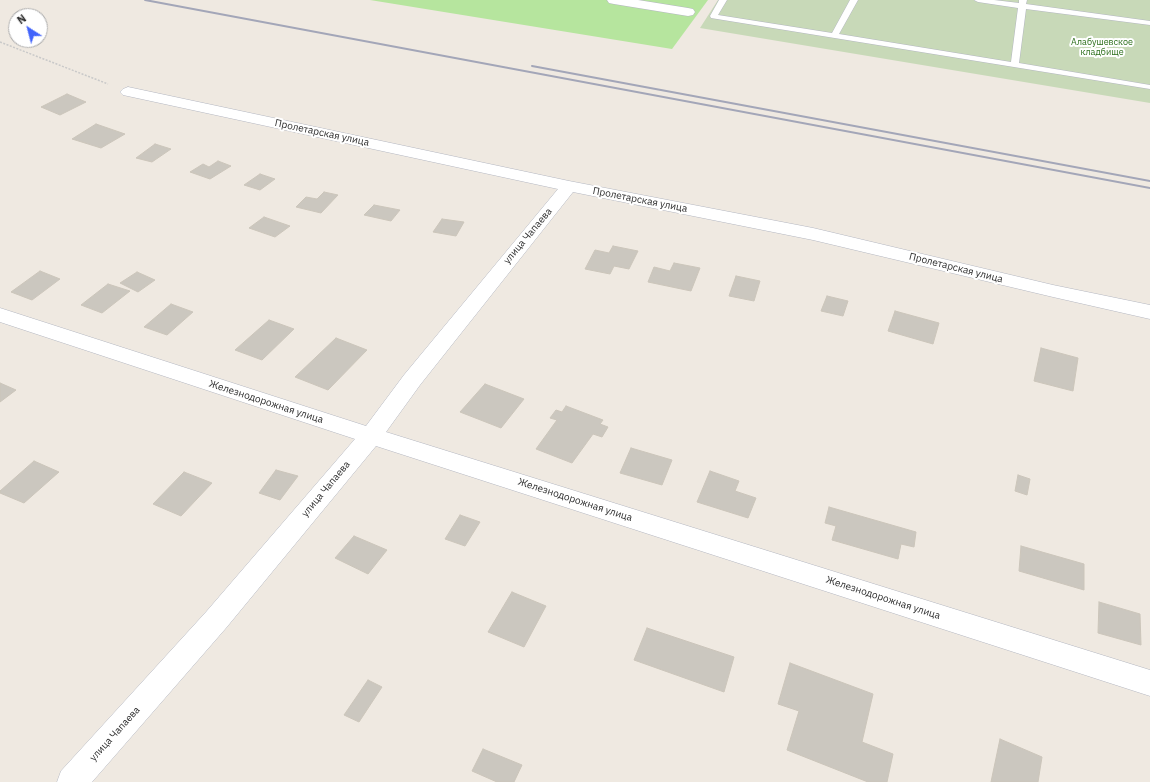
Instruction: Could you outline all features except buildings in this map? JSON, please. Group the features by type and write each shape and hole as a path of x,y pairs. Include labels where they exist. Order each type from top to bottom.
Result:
{"street":[{"path":"614,0 688,12"},
{"name":"Пролетарская улица","path":"128,92 569,186 813,234 1053,291 1150,312"},
{"name":"улица Чапаева","path":"72,782 216,620 372,436 412,380 569,186"},
{"name":"Железнодорожная улица","path":"0,315 372,436 1150,683"}],"lane":[{"path":"723,0 714,16 1150,87"},
{"path":"835,35 854,0"},
{"path":"978,0 1022,3 1150,23"},
{"path":"1015,65 1022,3"}],"path":[{"path":"0,42 128,92"}],"green space":[{"path":"370,0 708,0 672,49"},
{"name":"Алабушевское кладбище","path":"718,0 1150,0 1150,103 700,28"}],"railway":[{"path":"145,0 1150,188"},
{"path":"532,66 1150,181"}]}
